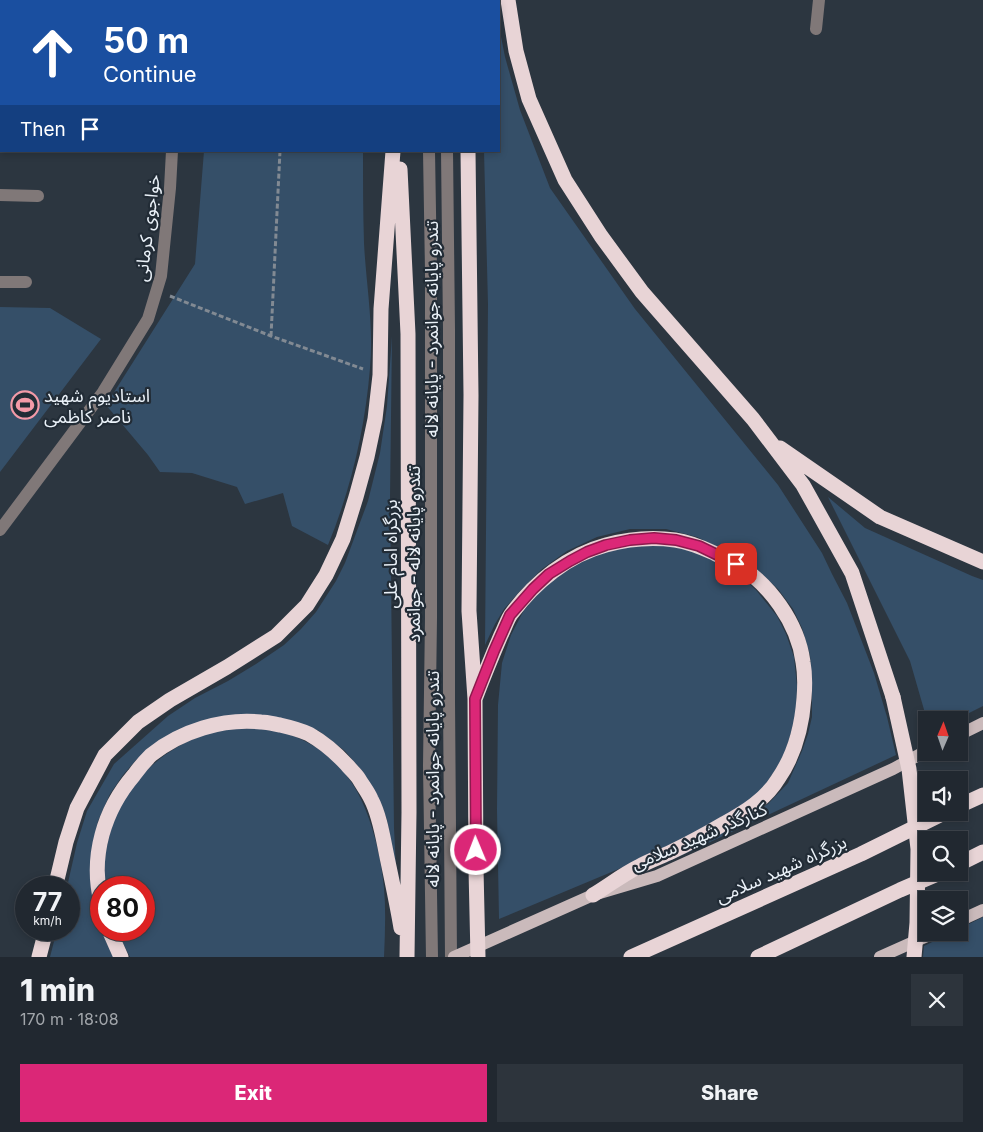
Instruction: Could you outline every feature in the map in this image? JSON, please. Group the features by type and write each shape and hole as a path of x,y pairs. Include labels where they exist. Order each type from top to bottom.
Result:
{"highway":[{"path":"508,0 516,51 529,99 565,180 601,236 642,292 753,419 803,485 852,573 893,697 909,769 918,849 917,923 914,957"},
{"path":"58,876 77,808 105,755 138,722 170,700 276,636 307,605 326,575 343,539 361,481 375,419 380,375 381,309 393,152"},
{"name":"بزرگراه امام علی","path":"399,152 408,334 409,872 407,957"},
{"path":"468,152 471,395 469,611 475,699 478,957"},
{"path":"769,440 880,517 983,562"},
{"path":"475,699 510,615 549,574 587,552 606,545 654,538 676,540 699,546 736,564 744,570 765,588 784,612 798,640 804,662 804,686 803,710 798,735 778,780 760,801 740,815 696,840 637,867 593,895"},
{"path":"98,876 99,845 105,822 126,784 150,756 183,736 219,724 262,722 286,726 307,733 328,746 358,778 372,800 380,825 407,957"},
{"path":"968,802 983,795"},
{"name":"بزرگراه شهید سلامی","path":"631,957 861,854 928,821"},
{"path":"968,860 983,852"},
{"path":"758,957 921,881"},
{"path":"39,957 43,941"},
{"path":"114,941 121,957"}],"main road":[{"path":"968,730 983,723"},
{"name":"کنارگذر شهید سلامی","path":"453,957 593,895 657,876 918,755"},
{"path":"968,918 983,910"},
{"path":"880,957 918,940"}],"street":[{"path":"816,29 820,0"},
{"name":"خواجوی کرمانی","path":"0,530 103,392 148,319 162,276 172,152"},
{"name":"تندرو پایانه لاله - جوانمرد","path":"429,152 431,618 429,766 432,957"},
{"name":"تندرو پایانه جوانمرد - پایانه لاله","path":"447,152 450,329 449,700 453,957"},
{"path":"0,195 38,196"},
{"path":"0,282 26,282"}],"path":[{"path":"271,336 280,152"},
{"path":"157,291 271,336 380,375"}],"shaded area":[{"path":"500,31 505,57 520,110 550,188 635,309 778,485 822,553 847,603 874,673 896,755 661,865 768,804 788,783 802,751 812,717 810,655 802,628 793,609 778,589 750,563 697,537 666,529 630,529 597,537 567,551 542,569 504,609 485,645 488,304 484,152 500,152"},
{"path":"204,152 363,152 364,243 371,337 368,391 356,458 344,502 328,545 292,526 283,493 245,504 237,487 192,473 160,472 106,405 195,264"},
{"name":"استادیوم شهید ناصر کاظمی","path":"0,307 50,308 101,339 0,472"},
{"path":"392,336 390,498 396,868 387,820 382,806 363,772 345,751 319,731 290,720 258,715 155,744 136,760 123,775 110,794 98,821 92,850 90,876 90,941 106,941 114,957 50,957 54,941 80,941 80,876 70,876 87,811 114,764 168,716 195,698 256,664 284,645 316,612 336,581 345,563 368,501 380,453 387,406"},
{"path":"828,497 865,528 983,580 983,706 968,714 968,711 924,711 910,661"},
{"path":"668,546 694,551 713,559 742,577 756,590 777,616 794,657 797,686 796,710 783,758 762,790 739,810 657,853 499,919 498,705 502,663 511,635 524,610 543,588 570,568 596,555 624,547"},
{"path":"255,728 286,733 311,744 335,762 345,773 361,798 367,812 378,850 385,905 384,957 130,957 122,941 155,941 155,876 105,876 109,838 117,815 128,793 143,774 161,758 182,744 206,734"},
{"path":"983,917 983,957 923,957 924,946 934,941 968,941 968,924"}],"place":[{"name":"استادیوم شهید ناصر کاظمی","path":"25,405"}],"route":[{"path":"476,850 475,699 510,615 533,589 549,574 587,552 606,545 630,540 654,538 676,540 699,546 736,564"}]}
